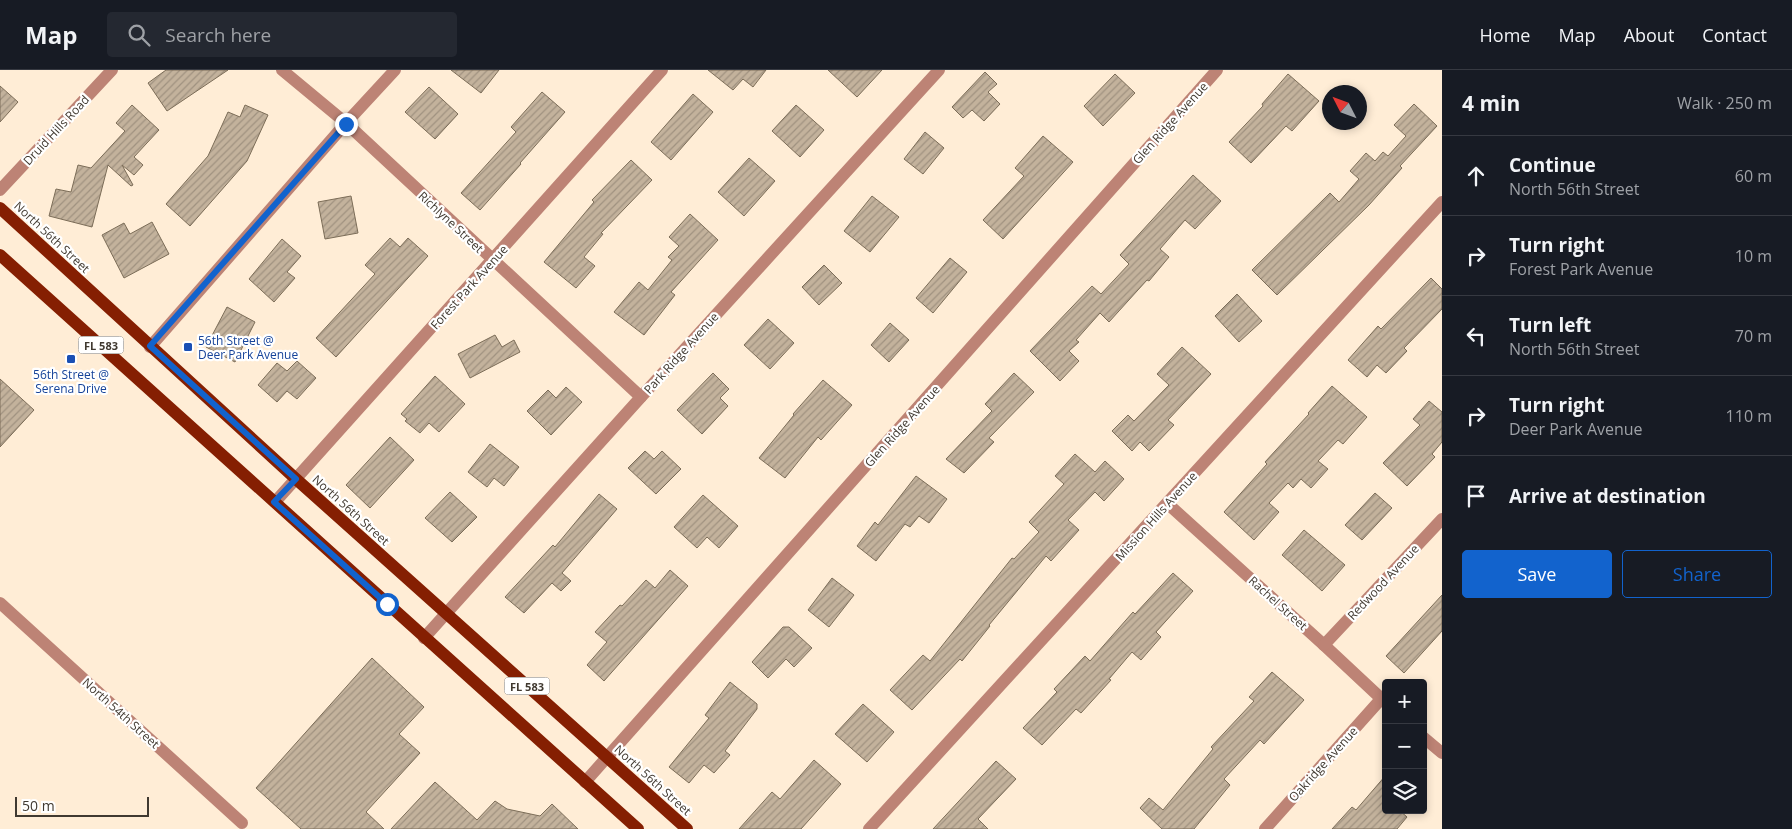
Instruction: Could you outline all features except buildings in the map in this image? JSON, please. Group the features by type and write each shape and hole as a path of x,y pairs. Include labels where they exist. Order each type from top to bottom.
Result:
{"main road":[{"name":"North 56th Street","path":"0,208 296,479 687,829"},
{"name":"FL 583","path":"0,255 638,829"}],"street":[{"name":"Druid Hills Road","path":"0,190 112,70"},
{"name":"Richlyne Street","path":"282,70 346,124 641,397"},
{"path":"150,346 395,70"},
{"name":"Forest Park Avenue","path":"274,502 662,70"},
{"name":"Park Ridge Avenue","path":"424,638 938,70"},
{"name":"Glen Ridge Avenue","path":"586,782 1217,70"},
{"name":"Mission Hills Avenue","path":"869,829 1442,202"},
{"name":"Rachel Street","path":"1168,504 1382,699"},
{"name":"Redwood Avenue","path":"1324,645 1442,519"},
{"name":"North 54th Street","path":"0,603 242,823"},
{"name":"Oakridge Avenue","path":"1265,829 1382,703"},
{"path":"1427,741 1442,754"}],"place":[{"name":"56th Street @ Deer Park Avenue","path":"188,347"},
{"name":"56th Street @ Serena Drive","path":"71,359"}],"route":[{"path":"346,124 150,346 296,479 274,502 387,604"}]}
